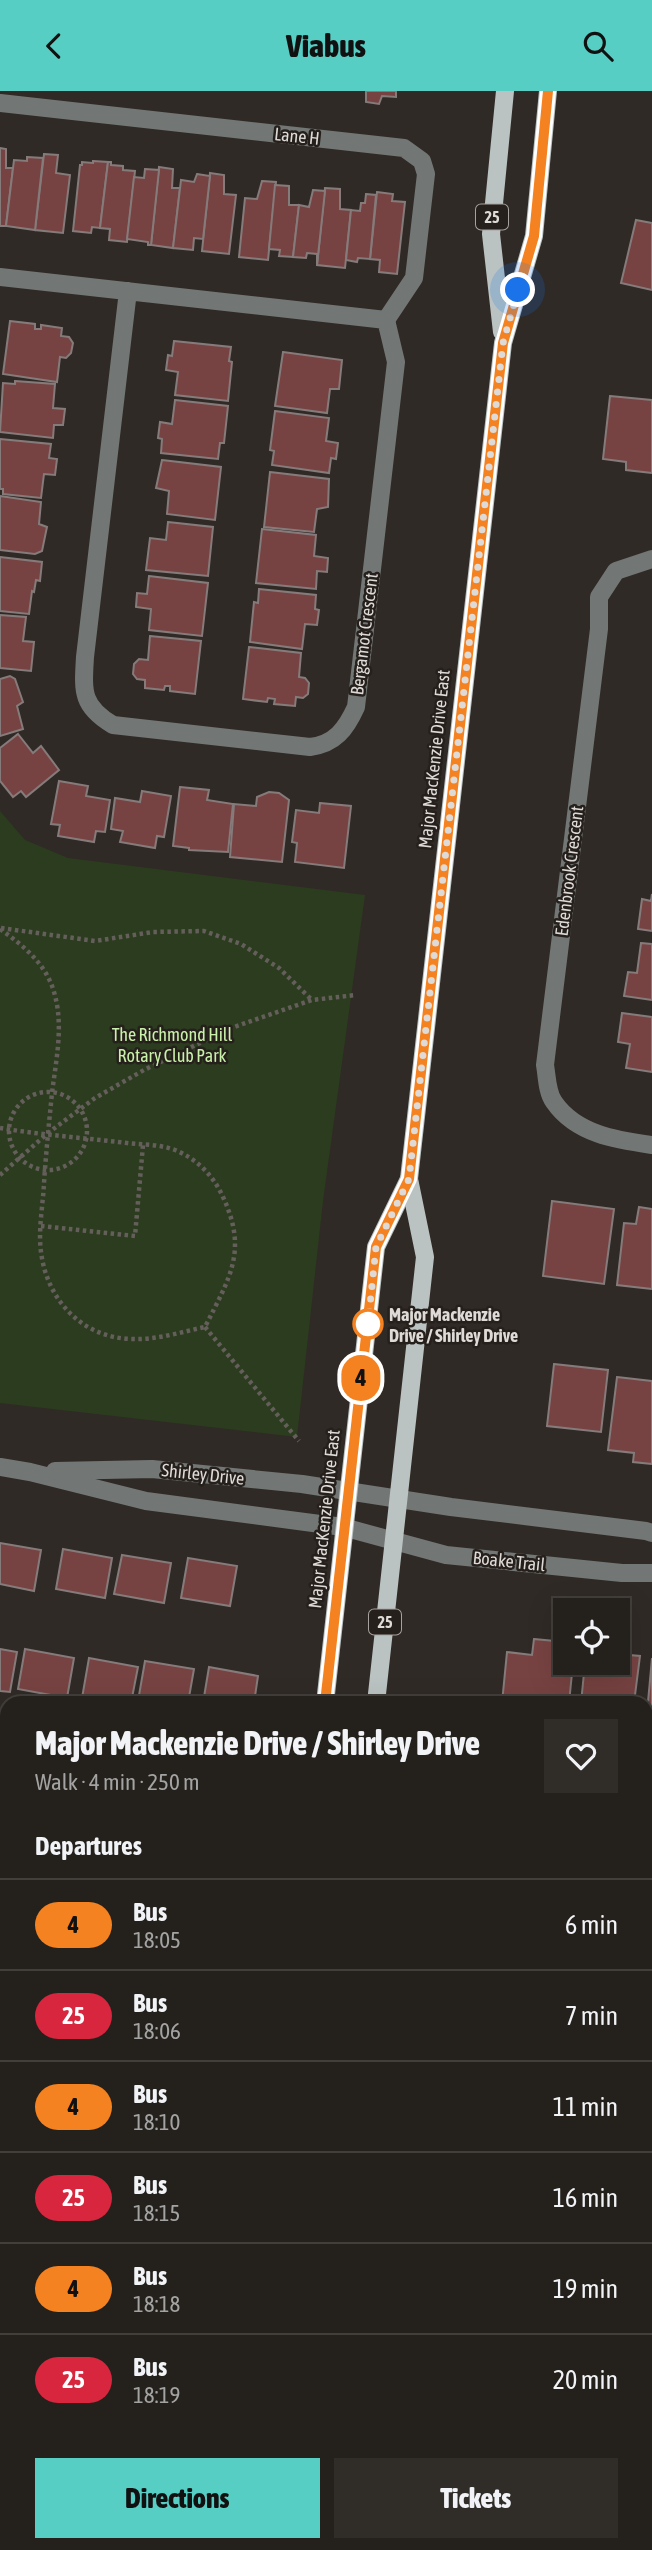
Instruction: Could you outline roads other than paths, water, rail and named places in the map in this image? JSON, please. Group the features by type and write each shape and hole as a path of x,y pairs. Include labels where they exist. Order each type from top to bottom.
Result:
{"main road":[{"name":"Major MacKenzie Drive East","path":"503,343 491,234 505,91"},
{"name":"Major MacKenzie Drive East","path":"377,1696 425,1257 409,1179 503,343 534,236 548,91"},
{"name":"Major MacKenzie Drive East","path":"326,1696 376,1247 409,1179"}],"street":[{"name":"Lane H","path":"0,103 404,148 422,161 426,174 414,278 386,320"},
{"path":"0,277 386,320"},
{"name":"Bergamot Crescent","path":"128,291 83,687 87,704 98,717 113,726 310,747 324,745 335,739 350,719 356,707 396,362 386,320"},
{"name":"Edenbrook Crescent","path":"652,559 616,571 599,597 599,629 545,1065 552,1101 578,1127 619,1140 652,1145"},
{"name":"Shirley Drive","path":"0,1467 146,1501 369,1532"},
{"name":"Shirley Drive","path":"30,1472 152,1469 398,1498"},
{"path":"398,1498 646,1531 652,1534"},
{"name":"Boake Trail","path":"369,1532 446,1555 622,1573 652,1573"}],"place":[{"name":"Major Mackenzie Drive / Shirley Drive","path":"368,1324"}],"park label":[{"name":"The Richmond Hill Rotary Club Park","path":"172,1044"}]}
